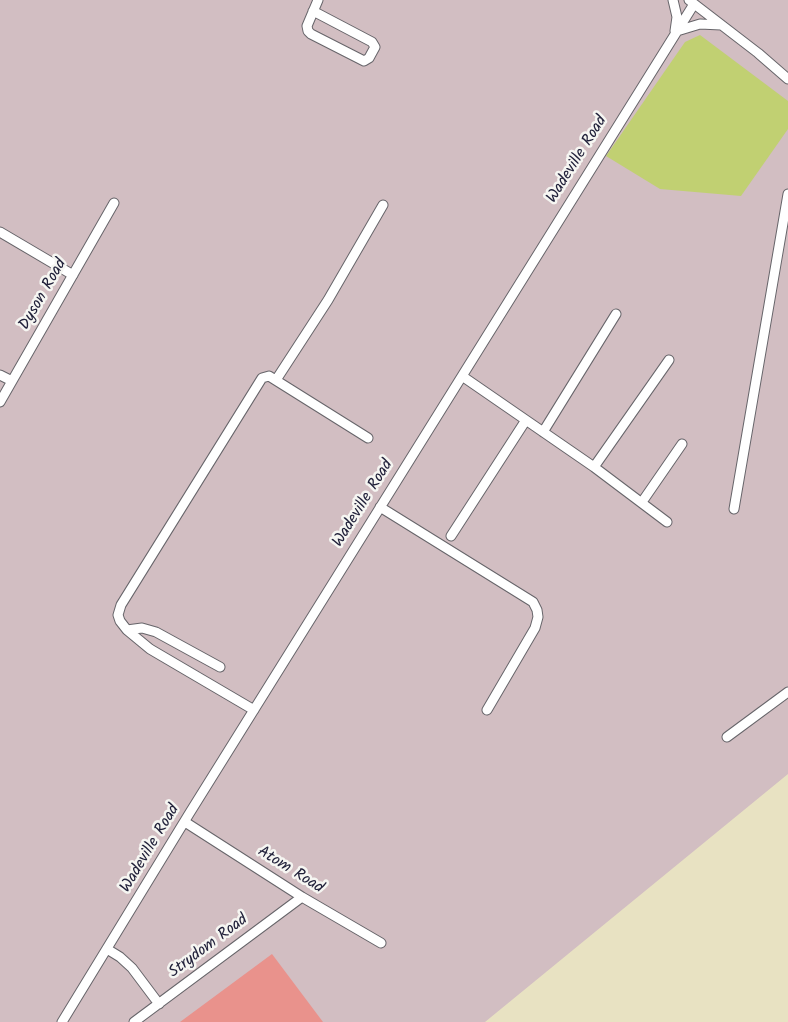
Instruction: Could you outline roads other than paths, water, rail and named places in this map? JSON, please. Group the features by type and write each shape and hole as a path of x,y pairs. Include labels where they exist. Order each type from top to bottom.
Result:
{"street":[{"path":"313,12 372,42 375,47 369,58 364,61 311,34 308,26 313,12 318,0"},
{"path":"673,0 677,17 676,32 700,24 721,25"},
{"path":"691,2 758,53 788,79"},
{"name":"Wadeville Road","path":"62,1022 676,32 691,2"},
{"path":"734,509 788,194"},
{"name":"Dyson Road","path":"0,402 114,203"},
{"path":"276,380 328,300 383,204"},
{"path":"0,232 73,275"},
{"path":"543,432 616,314"},
{"path":"594,467 669,360"},
{"path":"0,375 12,382"},
{"path":"254,710 150,649 127,630 120,621 118,614 121,605 262,378 269,376 368,438"},
{"path":"462,376 594,467 668,522"},
{"path":"451,536 526,420"},
{"path":"642,502 682,444"},
{"path":"380,507 533,602 538,617 535,628 487,710"},
{"path":"127,630 142,628 156,632 220,667"},
{"path":"727,737 788,692"},
{"name":"Atom Road","path":"185,822 302,897 381,943"},
{"name":"Strydom Road","path":"134,1022 302,897"},
{"path":"107,949 132,968 159,1004"}]}
